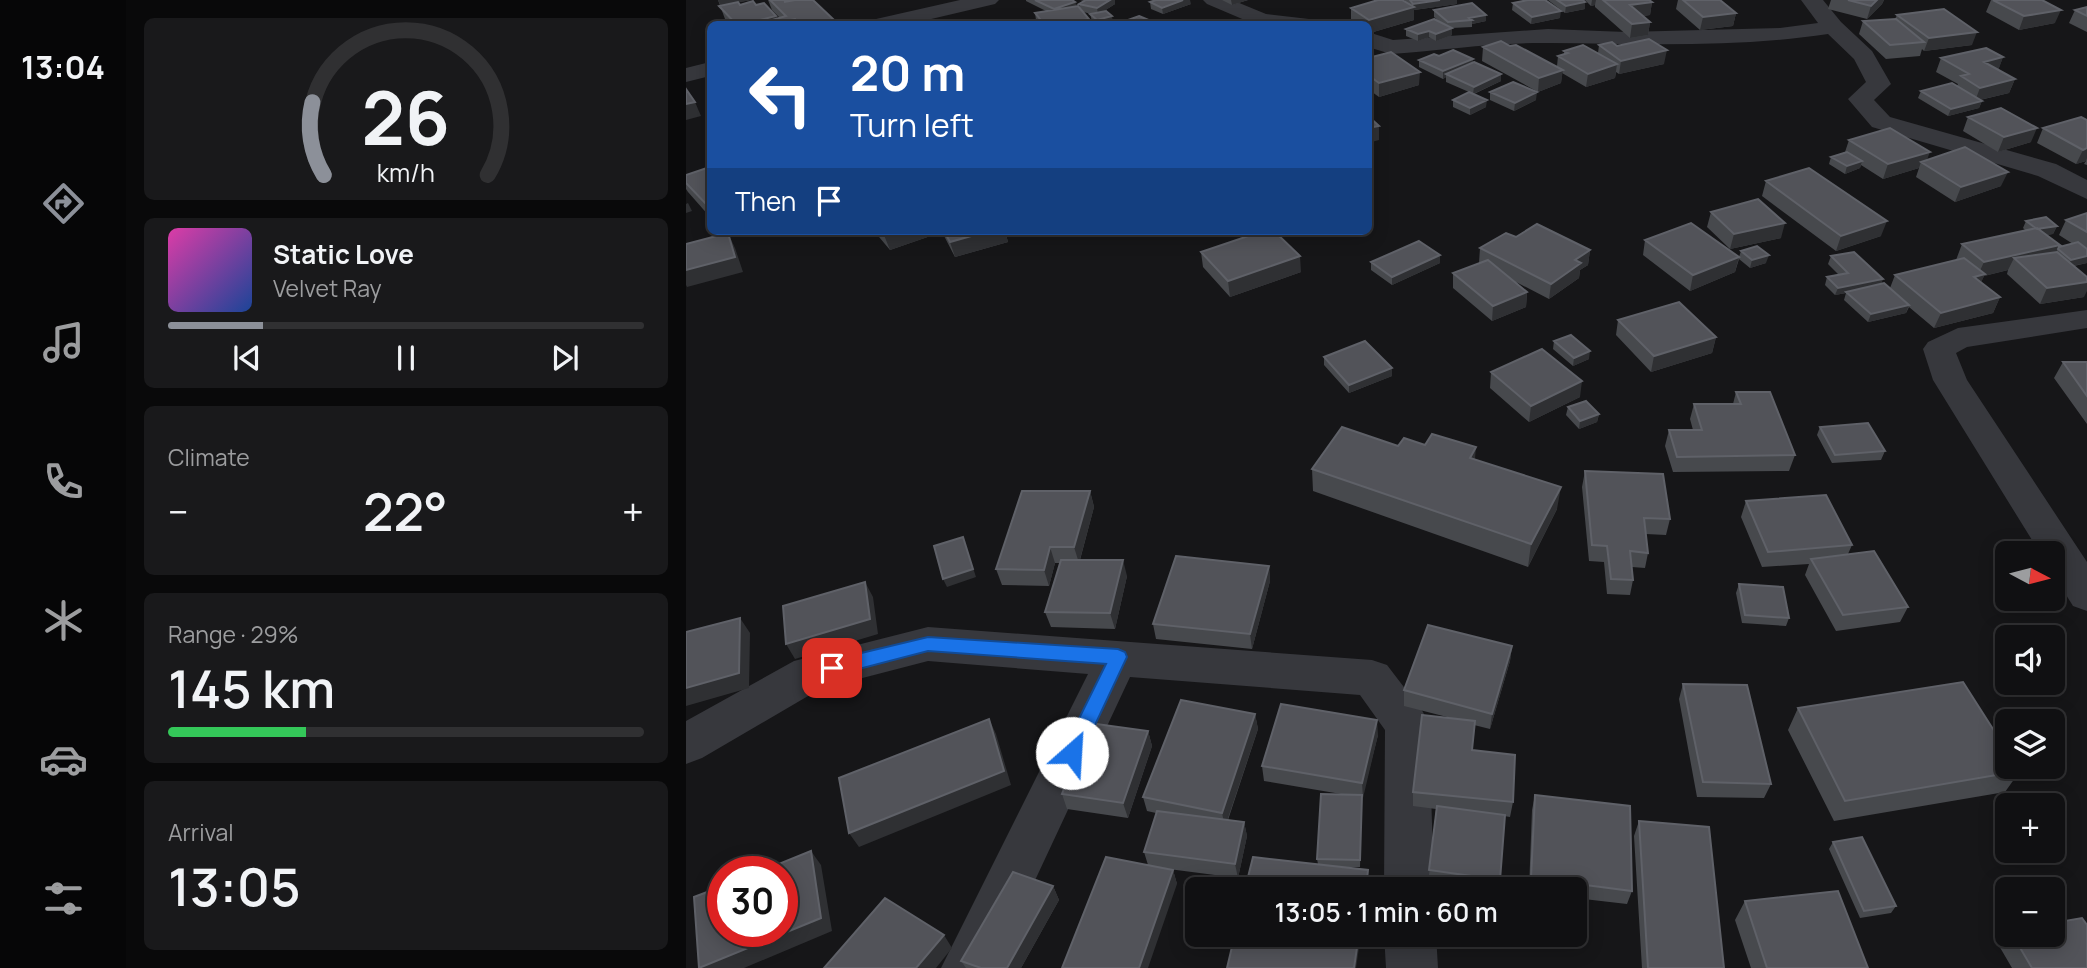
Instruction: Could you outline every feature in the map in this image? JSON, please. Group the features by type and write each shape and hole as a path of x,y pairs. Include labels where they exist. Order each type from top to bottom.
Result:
{"street":[{"path":"897,21 988,0"},
{"path":"1214,0 1255,21"},
{"path":"1812,0 1833,27 1864,56 1879,85 1860,99 1881,122 2047,170 2087,191"},
{"path":"1372,40 1391,47 1548,36 1626,40 1780,35 1833,27"},
{"path":"686,75 707,70"},
{"path":"2087,319 1958,338 1939,349 1950,380 2087,595"},
{"path":"686,744 809,674 928,644 1372,678 1407,726 1409,877"},
{"path":"967,968 1118,657"},
{"path":"1411,947 1412,968"}],"building":[{"path":"770,0 813,0 834,20 769,21 786,16"},
{"path":"1035,0 1072,0 1075,2 1054,9"},
{"path":"1086,0 1110,0 1097,8 1079,4"},
{"path":"1183,0 1162,8 1150,2"},
{"path":"1378,0 1402,0 1414,7 1369,20 1351,8"},
{"path":"1410,0 1440,0 1413,4"},
{"path":"1545,0 1561,11 1532,17 1513,3"},
{"path":"1557,0 1583,0 1585,2 1566,6"},
{"path":"1603,0 1649,0 1652,2 1630,5 1650,22 1632,24"},
{"path":"1683,0 1720,0 1736,13 1703,17"},
{"path":"1848,0 1877,0 1871,6"},
{"path":"1993,0 2042,0 2061,10 2024,16"},
{"path":"753,1 756,5 764,3 776,16 756,21 733,21 719,6 738,2 740,5"},
{"path":"1472,3 1486,15 1469,18 1472,20 1448,22 1434,10"},
{"path":"1078,6 1089,19 1042,21 1035,13"},
{"path":"2087,7 2087,16 2075,10"},
{"path":"1944,9 1977,32 1929,38 1897,15"},
{"path":"1106,11 1112,16 1097,20 1090,14"},
{"path":"1139,16 1151,21 1125,21"},
{"path":"1434,19 1452,28 1436,34 1429,31 1418,34 1406,29"},
{"path":"1896,19 1924,42 1890,45 1863,21"},
{"path":"1649,39 1667,50 1621,61 1599,45 1612,42 1617,46"},
{"path":"1501,41 1510,46 1516,45 1563,70 1539,78 1483,47"},
{"path":"1583,45 1617,64 1588,74 1558,56 1568,53 1564,51"},
{"path":"1986,48 2003,57 1984,62 2015,79 1980,88 1961,76 1969,74 1941,58"},
{"path":"1453,50 1473,59 1443,71 1419,60 1434,54 1439,56"},
{"path":"1391,52 1420,72 1379,83 1372,78 1372,57"},
{"path":"1474,62 1501,74 1474,87 1446,74"},
{"path":"1513,82 1537,92 1515,103 1490,92"},
{"path":"1952,83 1982,101 1951,109 1921,91"},
{"path":"686,89 695,102 686,104"},
{"path":"1469,92 1487,100 1470,108 1453,100"},
{"path":"2001,108 2037,128 2004,137 1968,117"},
{"path":"2081,117 2087,120 2087,148 2083,150 2043,128"},
{"path":"1890,128 1930,152 1888,164 1849,140"},
{"path":"1965,147 2008,172 1961,187 1921,162"},
{"path":"1847,152 1862,161 1847,166 1831,157"},
{"path":"707,168 707,205 686,183 686,175"},
{"path":"1809,168 1887,221 1841,236 1766,181"},
{"path":"1758,199 1785,223 1734,234 1711,212"},
{"path":"2087,213 2087,232 2066,220"},
{"path":"2046,217 2057,226 2037,229 2026,221"},
{"path":"1691,223 1739,257 1693,275 1645,240"},
{"path":"1537,224 1590,250 1575,260 1581,263 1551,284 1480,248 1506,233 1516,237"},
{"path":"2037,228 2060,245 1984,262 1962,244"},
{"path":"729,235 735,257 686,270 686,244"},
{"path":"946,235 975,235 950,242"},
{"path":"1251,235 1278,235 1300,256 1228,281 1201,252"},
{"path":"1419,241 1440,255 1392,277 1371,262"},
{"path":"2078,242 2087,249 2087,256 2071,260 2058,249 2059,247"},
{"path":"1757,246 1769,255 1752,260 1741,251"},
{"path":"1854,252 1883,279 1838,288 1827,277 1848,273 1831,256"},
{"path":"2057,252 2087,277 2087,282 2047,288 2014,258"},
{"path":"1964,258 1985,274 1974,277 2000,297 1941,313 1895,275"},
{"path":"1488,260 1527,292 1493,306 1453,273"},
{"path":"1884,283 1909,305 1871,314 1846,292"},
{"path":"1679,302 1716,337 1654,356 1618,320"},
{"path":"1571,335 1590,351 1574,358 1554,341"},
{"path":"1365,341 1392,368 1349,385 1324,357"},
{"path":"1542,349 1582,381 1531,406 1491,372"},
{"path":"2063,362 2087,362 2087,396"},
{"path":"1736,392 1770,392 1795,455 1677,457 1669,430 1702,430 1694,404 1741,404"},
{"path":"1586,401 1599,414 1580,421 1568,407"},
{"path":"1868,423 1885,451 1835,455 1820,427"},
{"path":"1342,427 1398,446 1404,438 1425,445 1432,434 1476,447 1470,458 1561,487 1531,544 1312,469"},
{"path":"1585,471 1663,474 1670,519 1644,518 1648,553 1630,551 1633,580 1611,579 1607,546 1592,545"},
{"path":"1022,491 1090,491 1074,547 1050,547 1044,570 996,569"},
{"path":"1826,495 1852,545 1768,552 1746,501"},
{"path":"963,537 973,569 943,579 934,546"},
{"path":"1874,551 1908,607 1843,615 1811,559"},
{"path":"1176,556 1269,566 1250,634 1153,624"},
{"path":"1061,560 1123,560 1110,613 1045,612"},
{"path":"865,582 870,619 786,644 783,606"},
{"path":"1739,584 1783,587 1789,618 1745,615"},
{"path":"740,618 739,673 686,688 686,632"},
{"path":"1428,625 1512,646 1492,714 1404,690"},
{"path":"1963,682 1995,732 1995,775 1845,801 1798,708"},
{"path":"1683,684 1747,685 1771,784 1703,782"},
{"path":"1181,700 1255,714 1222,813 1143,797"},
{"path":"1281,704 1377,720 1362,783 1262,766"},
{"path":"1422,715 1475,721 1472,750 1515,755 1513,802 1413,792"},
{"path":"989,719 1004,771 849,833 839,778"},
{"path":"1089,723 1148,731 1123,803 1062,794"},
{"path":"1321,794 1362,795 1360,860 1317,859"},
{"path":"1535,795 1630,806 1632,891 1587,885 1587,877 1531,877"},
{"path":"1437,806 1505,815 1500,877 1479,877 1429,870"},
{"path":"1157,811 1244,822 1235,864 1144,852"},
{"path":"1639,821 1709,827 1724,968 1648,968"},
{"path":"1862,837 1896,906 1864,911 1833,842"},
{"path":"811,851 821,918 798,927 798,856"},
{"path":"1106,857 1173,870 1139,968 1062,968"},
{"path":"1253,857 1368,870 1367,877 1248,877"},
{"path":"1013,872 1053,886 1007,968 981,968 961,961"},
{"path":"1838,891 1868,968 1767,968 1745,901"},
{"path":"707,892 707,947 750,947 699,968 694,897"},
{"path":"885,898 944,935 916,968 824,968"},
{"path":"2082,918 2087,925 2087,968 2032,968 2020,947 2065,947 2065,921"},
{"path":"1232,947 1357,947 1354,968 1227,968"}],"route":[{"path":"832,668 928,644 1118,657 1072,753"}]}
